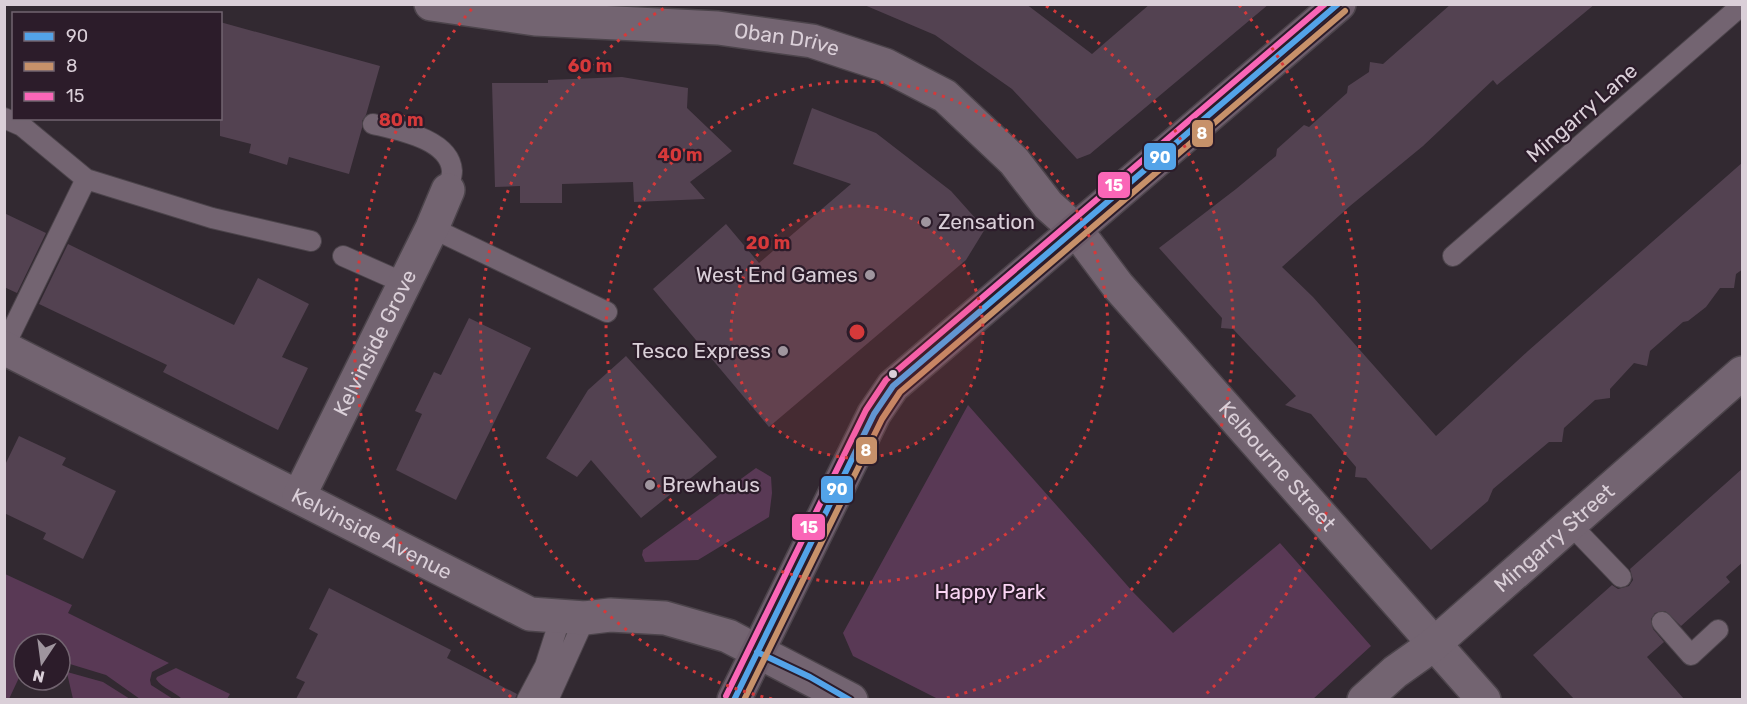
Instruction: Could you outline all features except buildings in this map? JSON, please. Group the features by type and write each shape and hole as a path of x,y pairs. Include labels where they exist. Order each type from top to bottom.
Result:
{"main road":[{"path":"734,699 884,397 904,376 1339,4"}],"street":[{"name":"Oban Drive","path":"431,4 535,19 717,28 812,41 885,65 945,96 1014,161 1048,205 1076,230"},
{"name":"Kelvinside Grove","path":"299,496 432,228 448,189"},
{"name":"Kelbourne Street","path":"1076,230 1118,286 1412,618 1433,645 1484,699"},
{"name":"Kelvinside Avenue","path":"4,348 530,614 665,618 728,636 851,699"},
{"name":"Mingarry Street","path":"1364,699 1395,672 1433,645 1743,374"}],"lane":[{"name":"Mingarry Lane","path":"1453,256 1743,5"},
{"path":"18,121 86,179 212,218 311,241"},
{"path":"373,123 429,141 446,153 452,172 448,189"},
{"path":"4,348 86,179"},
{"path":"432,228 607,312"},
{"path":"343,256 404,283"},
{"path":"1571,525 1620,577"},
{"path":"528,699 573,617"},
{"path":"548,699 573,617"},
{"path":"1662,622 1691,655 1718,630"}],"green space":[{"name":"Happy Park","path":"968,405 1133,592 1173,633 1280,543 1371,646 1312,700 938,699 853,656 843,633"},
{"path":"756,468 771,477 769,517 698,560 645,562 642,555 643,550"},
{"path":"5,574 72,605 68,613 169,663 152,672 150,680 151,685 173,699 140,699 106,675 72,665 72,632 12,632 12,692 9,699 5,699"},
{"path":"176,668 230,694 227,699 182,699 156,679"},
{"path":"72,673 103,682 130,699 73,699"}],"transit line":[{"name":"15","path":"726,696 866,410 886,380 1325,4"},
{"name":"90","path":"734,700 874,414 893,386 1338,4"},
{"name":"8","path":"744,700 882,419 900,392 1345,11"},
{"name":"90","path":"757,652 810,677 850,700"}],"place":[{"name":"Zensation","path":"926,222"},
{"name":"West End Games","path":"870,275"},
{"name":"Tesco Express","path":"783,351"},
{"name":"Brewhaus","path":"650,485"}]}
